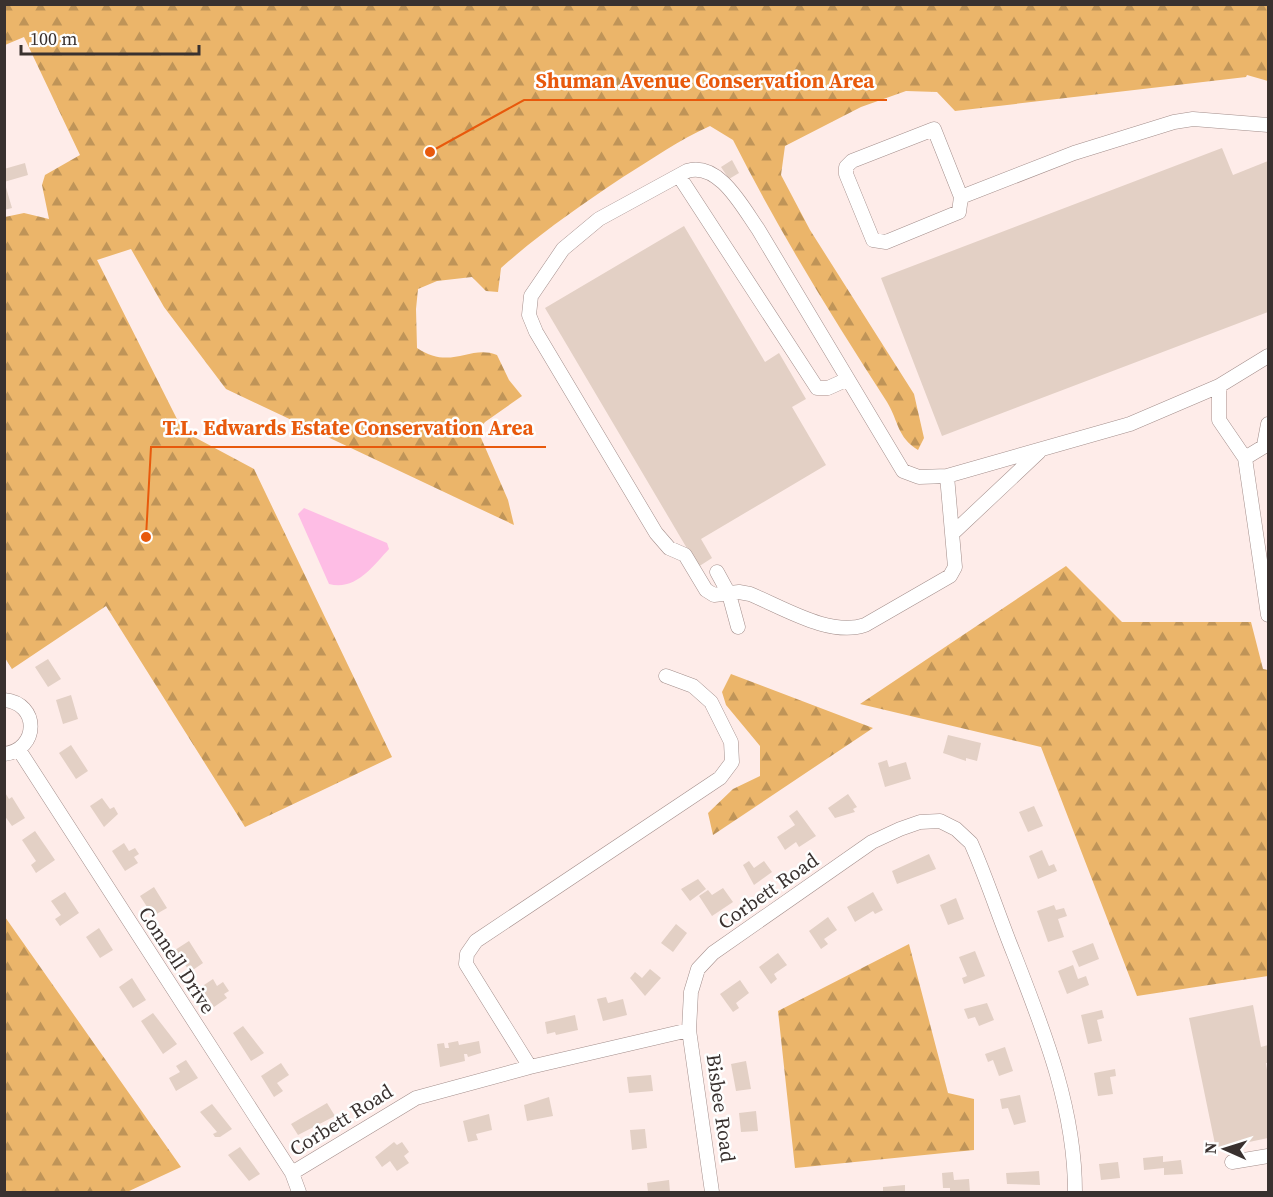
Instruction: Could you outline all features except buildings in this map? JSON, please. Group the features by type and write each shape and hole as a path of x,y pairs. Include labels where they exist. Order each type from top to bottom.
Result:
{"street":[{"path":"962,197 1074,153 1174,122 1193,119 1269,125"},
{"path":"934,129 962,197 959,212 886,242 876,242 871,236 846,174 846,167 852,161 934,129"},
{"path":"947,476 955,567 950,576 866,625 852,630 835,629 750,594 739,592 714,595 706,590 685,555 669,548 656,533 536,332 530,315 531,296 563,249 598,219 695,168 701,169 719,179 735,196 758,229 903,471 919,477 947,476 1130,424 1219,386 1269,356"},
{"path":"679,176 817,388 828,388 848,379"},
{"path":"1219,386 1219,420 1245,458 1269,615"},
{"path":"1245,458 1266,445 1269,424"},
{"path":"953,533 1042,449"},
{"path":"717,572 729,594 738,627"},
{"path":"530,1067 466,964 467,954 476,942 720,778 732,762 731,742 711,702 693,686 666,676"},
{"path":"4,700 18,704 25,709 32,723 30,739 19,750 4,754"},
{"name":"Connell Drive","path":"19,750 292,1173 299,1192"},
{"name":"Corbett Road","path":"292,1173 416,1098 530,1067 689,1030 691,992 698,969 713,953 872,842 920,822 940,820 956,829 971,843 1053,1058 1066,1105 1075,1164 1075,1192"},
{"name":"Bisbee Road","path":"689,1030 712,1192"},
{"path":"1232,1162 1269,1156"}],"green space":[{"path":"5,4 1268,5 1268,81 1247,75 1246,77 955,111 937,92 906,91 861,107 785,146 781,175 810,230 914,394 924,438 918,450 902,434 887,402 807,273 733,140 710,126 623,177 530,243 501,268 498,292 486,291 472,277 437,281 418,289 417,348 440,357 478,352 497,355 509,380 522,396 485,422 478,431 508,500 514,525 226,389 164,307 131,249 97,260 183,431 254,469 392,757 245,827 106,606 12,669 5,658 5,217 24,213 49,219 42,185 45,175 80,155 24,37 5,45"},
{"path":"1066,566 1122,622 1251,622 1263,669 1268,670 1268,976 1137,996 1041,747 860,704"},
{"path":"731,674 873,728 713,835 708,813 733,789 760,776 760,746 726,705 722,692"},
{"path":"5,917 181,1167 127,1192 5,1192"},
{"path":"909,944 948,1093 974,1099 974,1150 795,1168 778,1011"}],"shaded area":[{"path":"304,508 387,543 389,549 363,576 348,584 329,584 298,514"}],"place":[{"name":"Shuman Avenue Conservation Area","path":"430,152"},
{"name":"T.L. Edwards Estate Conservation Area","path":"146,537"}]}
